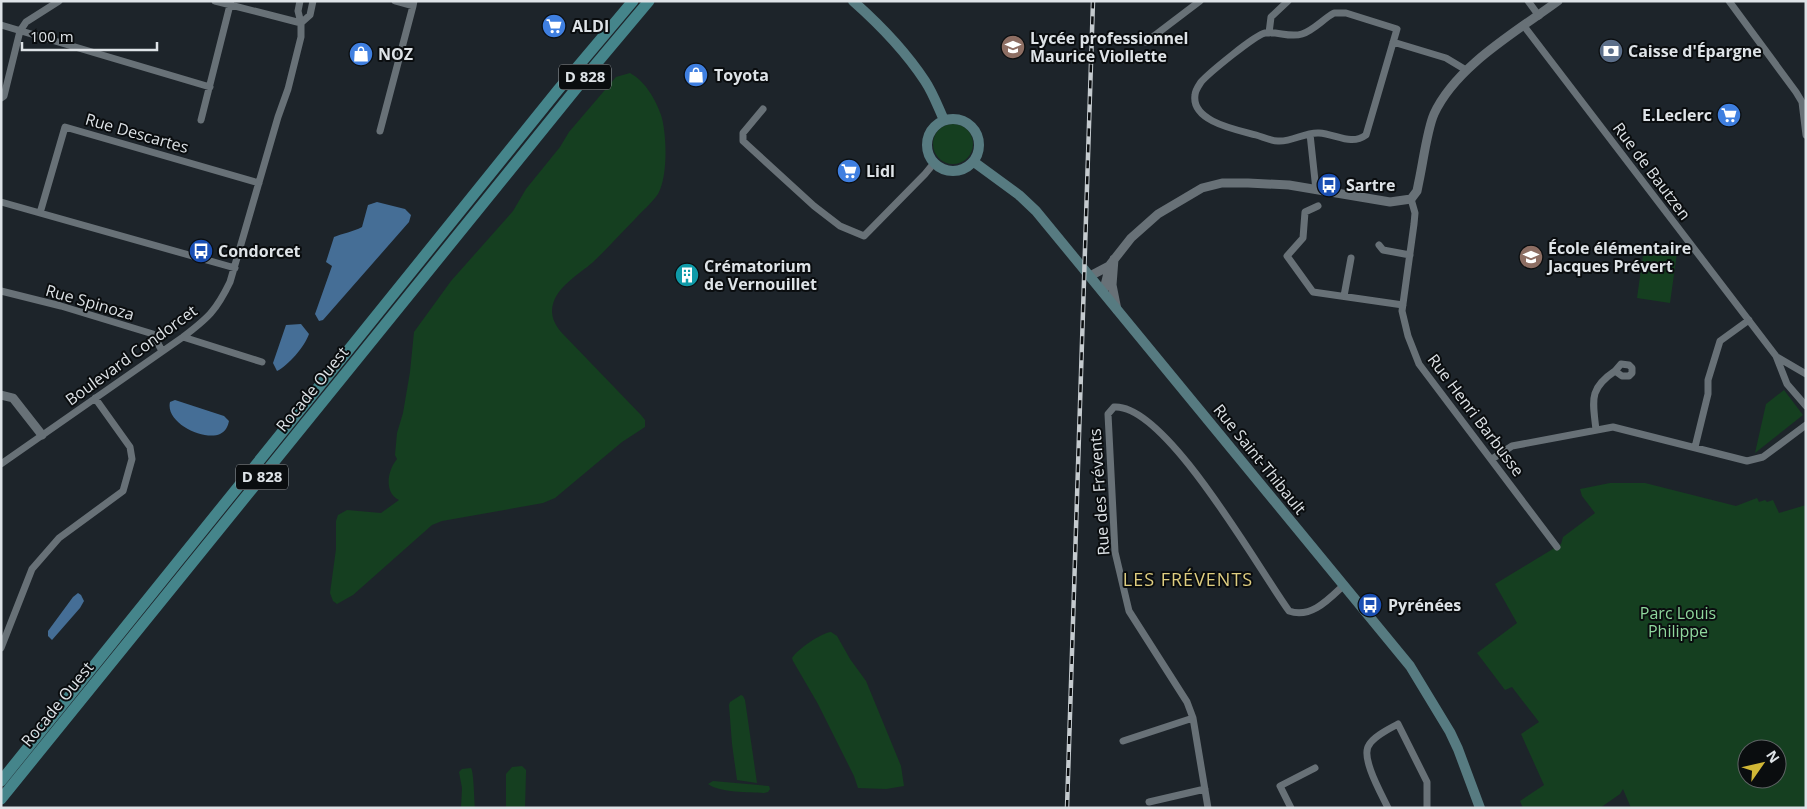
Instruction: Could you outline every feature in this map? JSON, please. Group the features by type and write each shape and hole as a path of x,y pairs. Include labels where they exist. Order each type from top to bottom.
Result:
{"main road":[{"name":"Rocade Ouest","path":"1,782 535,119 633,1"},
{"name":"Rocade Ouest","path":"1,799 590,71 649,1"},
{"path":"852,1 882,30 914,66 926,83 944,120"},
{"path":"961,119 971,125 979,138 980,147 974,162 962,170 954,171 947,170 934,163 927,150 927,142 932,128 944,120 961,119"},
{"name":"Rue Saint-Thibault","path":"974,162 1031,205 1410,666 1431,699 1458,749 1480,808"}],"street":[{"path":"1,98 4,96 20,31 26,22 59,1"},
{"path":"215,1 231,3 301,23 310,15 314,1"},
{"name":"Boulevard Condorcet","path":"1,464 183,337 208,318 220,303 235,268 278,117 288,89 301,37 301,23 298,11 300,1"},
{"path":"380,131 413,4 395,1"},
{"path":"1146,42 1200,1"},
{"path":"1270,33 1271,17 1288,1"},
{"path":"1528,1 1539,16"},
{"path":"1090,276 1112,262 1131,238 1158,214 1202,188 1222,183 1289,185 1390,202 1411,199 1417,191 1420,182 1433,116 1443,97 1466,70 1558,1"},
{"path":"1729,1 1802,102 1806,135"},
{"path":"201,120 231,3"},
{"path":"1334,13 1346,13 1397,29 1366,135 1360,140 1352,141 1318,133 1278,141 1224,127 1199,111 1194,102 1195,93 1202,82 1247,43 1262,33 1270,33 1277,32 1295,36 1304,33 1334,13"},
{"path":"1,25 210,87"},
{"name":"Rue de Bautzen","path":"1524,26 1776,356 1787,384 1806,406"},
{"path":"1393,42 1446,58 1466,70"},
{"path":"764,109 743,133 743,141 814,206 840,226 864,236 934,163"},
{"name":"Rue Descartes","path":"40,213 65,127 259,183"},
{"path":"1310,134 1316,190"},
{"name":"Rue Henri Barbusse","path":"1411,199 1415,213 1402,312 1408,336 1419,364 1557,547"},
{"path":"1,202 235,268"},
{"path":"1318,206 1305,212 1303,238 1287,256 1313,292 1403,305"},
{"path":"1379,245 1383,250 1410,255"},
{"path":"1344,296 1351,258"},
{"path":"1103,293 1112,262"},
{"path":"1112,262 1112,285 1117,310"},
{"name":"Rue Spinoza","path":"1,292 61,306 153,334 162,351"},
{"path":"1695,448 1708,394 1708,380 1720,341 1748,320"},
{"path":"183,337 262,362"},
{"name":"Rue de Bautzen","path":"1776,356 1806,374"},
{"path":"1596,430 1593,397 1597,388 1606,377 1615,371"},
{"path":"1,395 13,398 42,435"},
{"path":"1,648 32,570 59,538 123,491 132,459 130,447 95,398"},
{"name":"Rue des Frévents","path":"1208,808 1193,718 1187,702 1129,612 1115,552 1108,414 1114,407 1122,406 1159,430 1182,456 1223,511 1289,611 1297,614 1310,612 1344,585"},
{"path":"1492,459 1512,446 1613,427 1747,461 1763,457 1806,425"},
{"path":"1123,740 1193,718"},
{"path":"1388,808 1366,759 1367,746 1398,724 1427,782 1427,808"},
{"path":"1291,808 1280,786 1315,768"},
{"path":"1149,802 1205,789"}],"green space":[{"path":"630,73 649,91 661,115 666,155 661,187 653,201 592,263 564,286 553,304 552,315 556,326 561,332 641,415 645,420 645,427 622,442 555,498 543,503 442,521 432,525 353,595 337,604 333,601 330,593 338,515 347,510 381,513 399,500 394,497 389,487 389,475 397,459 395,455 397,433 403,413 410,372 414,332 451,281 513,211 526,189 560,147 569,132 616,77"},
{"path":"957,124 964,127 970,133 973,144 972,152 964,161 957,164 949,164 942,161 934,152 933,140 936,133 945,125"},
{"path":"1644,248 1677,253 1670,303 1637,298"},
{"path":"1784,390 1803,415 1755,453 1766,404"},
{"name":"Parc Louis Philippe","path":"1610,483 1645,483 1736,506 1757,498 1759,502 1773,500 1779,513 1806,505 1806,808 1631,808 1623,789 1620,794 1600,808 1523,808 1520,801 1544,785 1521,734 1539,722 1512,687 1505,690 1477,653 1517,623 1495,584 1561,544 1563,537 1595,513 1582,496 1580,489"},
{"path":"831,632 837,636 850,659 866,681 901,766 904,786 886,789 858,788 854,776 818,704 793,661 792,658 804,646 816,638"},
{"path":"741,695 745,700 757,783 737,780 729,705 730,702"},
{"path":"522,766 526,770 525,808 506,808 506,774 512,767"},
{"path":"471,768 475,808 461,808 462,788 459,772 462,769"},
{"path":"713,781 769,786 770,789 764,793 727,791 708,784"}],"water":[{"path":"377,202 405,209 411,215 409,222 323,320 319,321 315,314 332,266 326,262 334,237 362,227 368,205"},
{"path":"301,324 309,334 307,339 291,360 277,371 273,363 286,325"},
{"path":"175,400 224,416 229,421 227,427 222,433 213,435 205,435 187,428 173,417 170,410 170,402"},
{"path":"78,593 84,601 52,640 48,636 48,631"}],"railway":[{"path":"1067,808 1093,1"}],"place":[{"name":"ALDI","path":"554,26"},
{"name":"Lycée professionnel Maurice Viollette","path":"1013,47"},
{"name":"Caisse d'Épargne","path":"1611,51"},
{"name":"NOZ","path":"361,54"},
{"name":"Toyota","path":"696,75"},
{"name":"E.Leclerc","path":"1729,115"},
{"name":"Lidl","path":"849,171"},
{"name":"Sartre","path":"1329,185"},
{"name":"Condorcet","path":"201,251"},
{"name":"École élémentaire Jacques Prévert","path":"1531,257"},
{"name":"Crématorium de Vernouillet","path":"687,275"},
{"name":"Pyrénées","path":"1370,605"}],"district":[{"name":"LES FRÉVENTS","path":"1188,580"}]}
